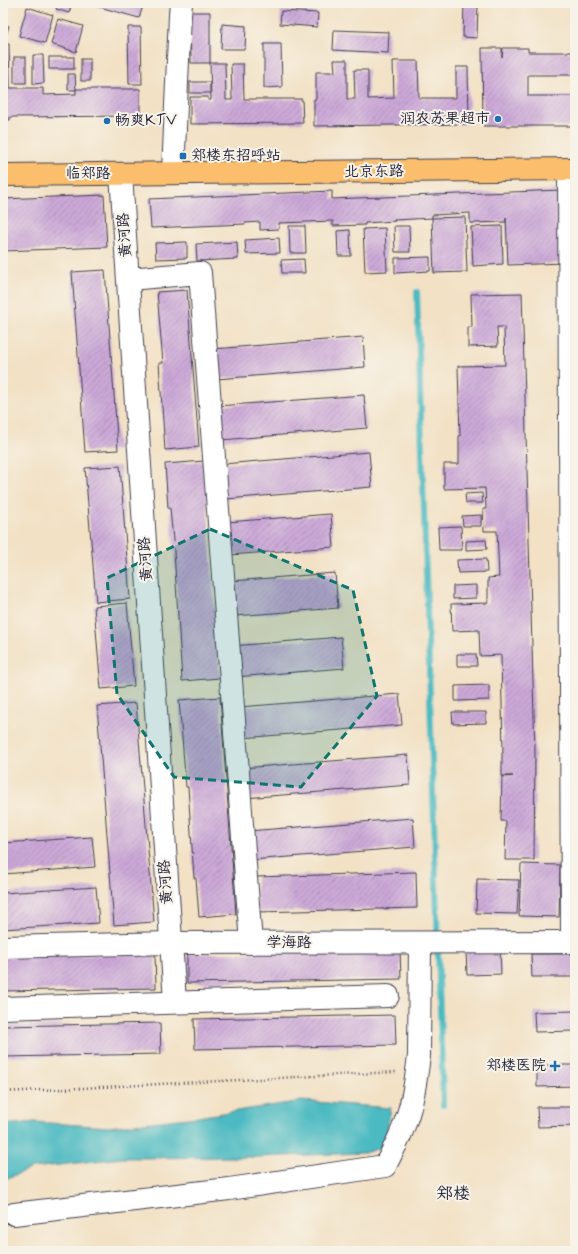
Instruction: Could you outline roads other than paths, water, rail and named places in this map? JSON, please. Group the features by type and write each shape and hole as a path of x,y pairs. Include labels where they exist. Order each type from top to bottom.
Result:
{"main road":[{"name":"北京东路","path":"173,173 572,169"},
{"name":"临郑路","path":"3,175 173,173"}],"street":[{"path":"173,173 181,3"},
{"path":"572,169 574,942"},
{"name":"黄河路","path":"121,174 174,1002"},
{"path":"128,279 200,273 251,943"},
{"name":"学海路","path":"3,947 170,943 574,942"},
{"path":"14,1214 229,1189 385,1166 405,1123 414,1091 432,943"},
{"path":"3,1008 388,996"}],"water":[{"path":"302,1101 391,1108 384,1147 364,1153 255,1157 122,1158 32,1168 3,1180 3,1125 35,1122 108,1127 197,1117"}],"waterway":[{"path":"417,292 443,1105"}],"place":[{"name":"润农苏果超市","path":"498,119"},
{"name":"畅爽KTV","path":"107,121"},
{"name":"郑楼东招呼站","path":"183,156"},
{"name":"郑楼医院","path":"555,1066"}],"district":[{"name":"郑楼","path":"453,1194"}]}
